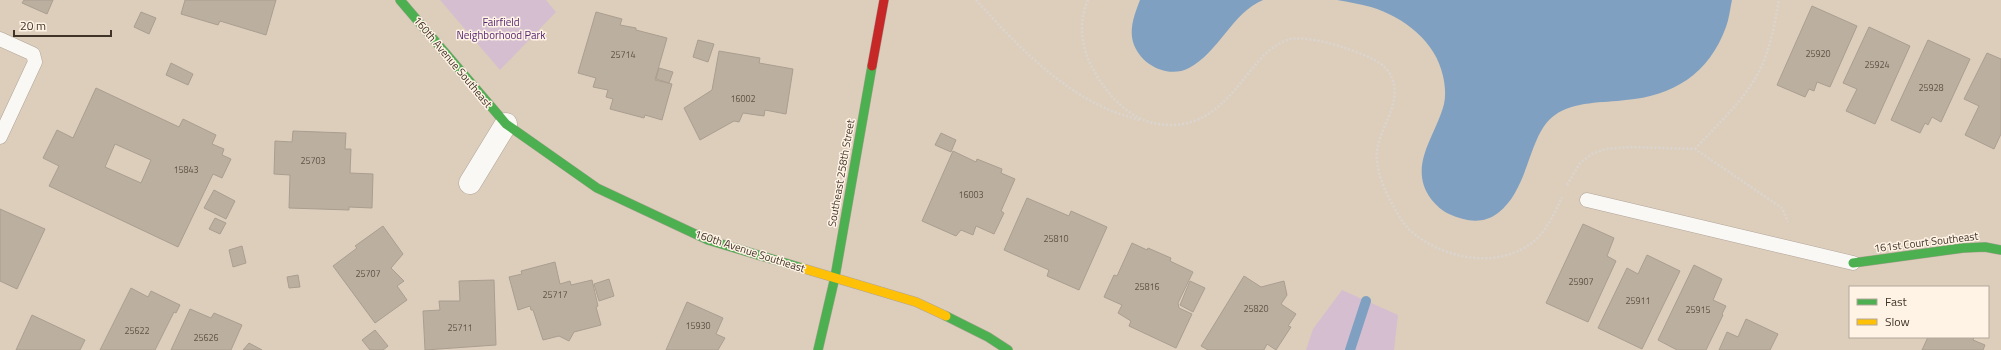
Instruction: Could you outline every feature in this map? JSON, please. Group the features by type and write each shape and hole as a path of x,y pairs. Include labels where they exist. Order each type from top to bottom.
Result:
{"street":[{"name":"160th Avenue Southeast","path":"400,0 506,124 597,188 708,240 916,302 988,337 1008,350"},
{"name":"Southeast 258th Street","path":"818,350 835,277 884,0"},
{"path":"470,183 506,124"},
{"name":"161st Court Southeast","path":"1853,263 1963,248 1985,247 2001,250"}],"lane":[{"path":"0,39 32,54 35,62 0,137"},
{"path":"1587,200 1853,263"}],"path":[{"path":"976,0 1009,36 1057,79 1082,96 1108,110 1166,126 1185,125 1204,118 1217,109 1271,48 1288,39 1304,39 1342,47 1373,59 1386,67 1392,77 1395,90 1393,106 1378,145 1377,160 1381,182 1394,208 1405,225 1421,240 1441,250 1461,256 1496,258 1516,253 1535,240 1549,226 1563,194"},
{"path":"1088,0 1082,24 1085,51 1092,68 1105,88 1118,102 1141,120"},
{"path":"1695,149 1739,101 1753,82 1770,45 1779,0"},
{"path":"1566,188 1571,176 1580,163 1592,154 1605,149 1631,147 1695,149 1782,208 1790,228"}],"green space":[{"name":"Fairfield Neighborhood Park","path":"440,0 546,0 556,12 500,70"},
{"path":"1342,290 1398,315 1394,350 1306,350 1313,329"}],"water":[{"path":"1140,0 1263,0 1252,6 1243,14 1200,61 1189,68 1172,72 1156,68 1148,63 1137,50 1133,42 1133,21"},
{"path":"1337,0 1732,0 1727,24 1719,43 1710,58 1699,70 1674,88 1659,94 1643,98 1589,103 1571,107 1555,115 1546,123 1539,135 1517,190 1509,203 1493,217 1475,221 1455,217 1444,211 1431,199 1424,187 1422,163 1440,116 1445,97 1443,76 1433,52 1417,32 1395,17 1371,7"}],"building":[{"path":"24,0 53,0 47,14 22,3"},
{"path":"185,0 276,0 266,35 220,21 218,25 181,14"},
{"path":"1812,6 1857,26 1830,87 1817,82 1814,91 1809,89 1805,97 1777,85"},
{"path":"141,12 156,18 149,34 134,27"},
{"path":"596,12 622,19 620,25 636,28 636,30 667,38 655,80 672,84 662,120 645,115 644,118 610,109 613,99 606,97 608,90 593,87 596,78 578,73"},
{"path":"1869,27 1910,46 1875,124 1846,111 1857,89 1843,83"},
{"path":"698,40 714,44 708,62 693,57"},
{"path":"1928,40 1970,59 1941,122 1932,117 1928,125 1925,123 1920,133 1891,120"},
{"path":"719,51 760,58 759,63 793,69 786,114 765,110 764,116 743,113 739,122 734,121 700,140 684,108 712,90"},
{"path":"1987,53 2001,59 2001,134 1994,149 1965,135 1979,106 1964,99"},
{"path":"171,63 193,74 188,85 166,75"},
{"path":"659,68 673,72 669,83 656,79"},
{"path":"96,88 179,127 183,119 216,135 212,144 224,149 222,155 231,159 222,178 213,174 178,247 49,186 59,166 43,158 57,130 73,138","holes":["115,144 151,160 141,183 105,167"]},
{"path":"293,131 346,133 345,149 351,149 350,173 373,174 372,208 349,207 349,210 289,208 290,175 274,174 275,141 292,142"},
{"path":"941,133 956,140 951,152 935,145"},
{"path":"953,151 976,162 977,159 1002,169 1001,173 1015,179 1001,211 1004,213 994,234 976,226 973,235 961,230 956,236 922,221"},
{"path":"214,190 235,201 226,219 204,208"},
{"path":"1027,198 1069,216 1071,211 1107,227 1079,290 1047,276 1049,270 1004,250"},
{"path":"0,209 45,229 17,289 0,281"},
{"path":"215,218 226,223 220,234 209,229"},
{"path":"1583,224 1614,238 1607,256 1616,261 1588,322 1546,303"},
{"path":"383,226 403,254 391,268 404,281 397,286 407,300 375,323 333,266 357,248 355,246"},
{"path":"1132,243 1171,258 1170,261 1193,272 1178,303 1179,308 1192,314 1176,348 1129,326 1131,321 1118,313 1122,305 1104,297 1114,275 1117,276"},
{"path":"242,246 246,263 233,267 229,250"},
{"path":"1647,255 1680,271 1642,349 1598,328 1627,268 1638,274"},
{"path":"555,262 560,284 570,281 571,285 592,280 598,306 596,307 601,325 574,332 569,341 559,336 543,340 533,310 531,310 530,306 518,310 509,277 522,274 521,271"},
{"path":"1694,265 1722,279 1713,300 1726,306 1706,350 1677,350 1658,340"},
{"path":"298,275 300,287 289,288 287,277"},
{"path":"1244,276 1261,287 1284,281 1287,295 1281,304 1296,314 1288,326 1291,327 1276,350 1267,344 1264,350 1208,350 1201,346"},
{"path":"609,279 614,296 599,301 594,284"},
{"path":"494,280 496,345 425,350 423,311 440,310 439,301 460,301 459,281"},
{"path":"1190,281 1205,288 1193,312 1180,305"},
{"path":"131,288 148,297 151,291 180,305 176,313 174,312 155,350 100,350"},
{"path":"687,302 723,318 716,334 725,338 718,350 666,350"},
{"path":"190,309 211,318 214,313 242,325 231,350 171,350"},
{"path":"32,315 85,340 80,350 16,350"},
{"path":"1746,319 1778,334 1770,350 1719,350 1727,332 1738,337"},
{"path":"375,330 388,346 383,350 370,350 362,340"},
{"path":"1928,338 1974,338 1973,340 1985,345 1983,350 1922,350"},
{"path":"249,343 262,350 243,350"}],"waterway":[{"path":"1350,350 1366,301"}],"traffic: fast":[{"path":"400,0 506,124 597,188 708,240 802,268"},
{"path":"818,350 835,277 872,66"},
{"path":"1853,263 1963,248 1985,247 2001,250"},
{"path":"946,316 988,337 1008,350"}],"traffic: slow":[{"path":"802,268 916,302 946,316"}],"traffic: jam":[{"path":"872,66 884,0"}]}
